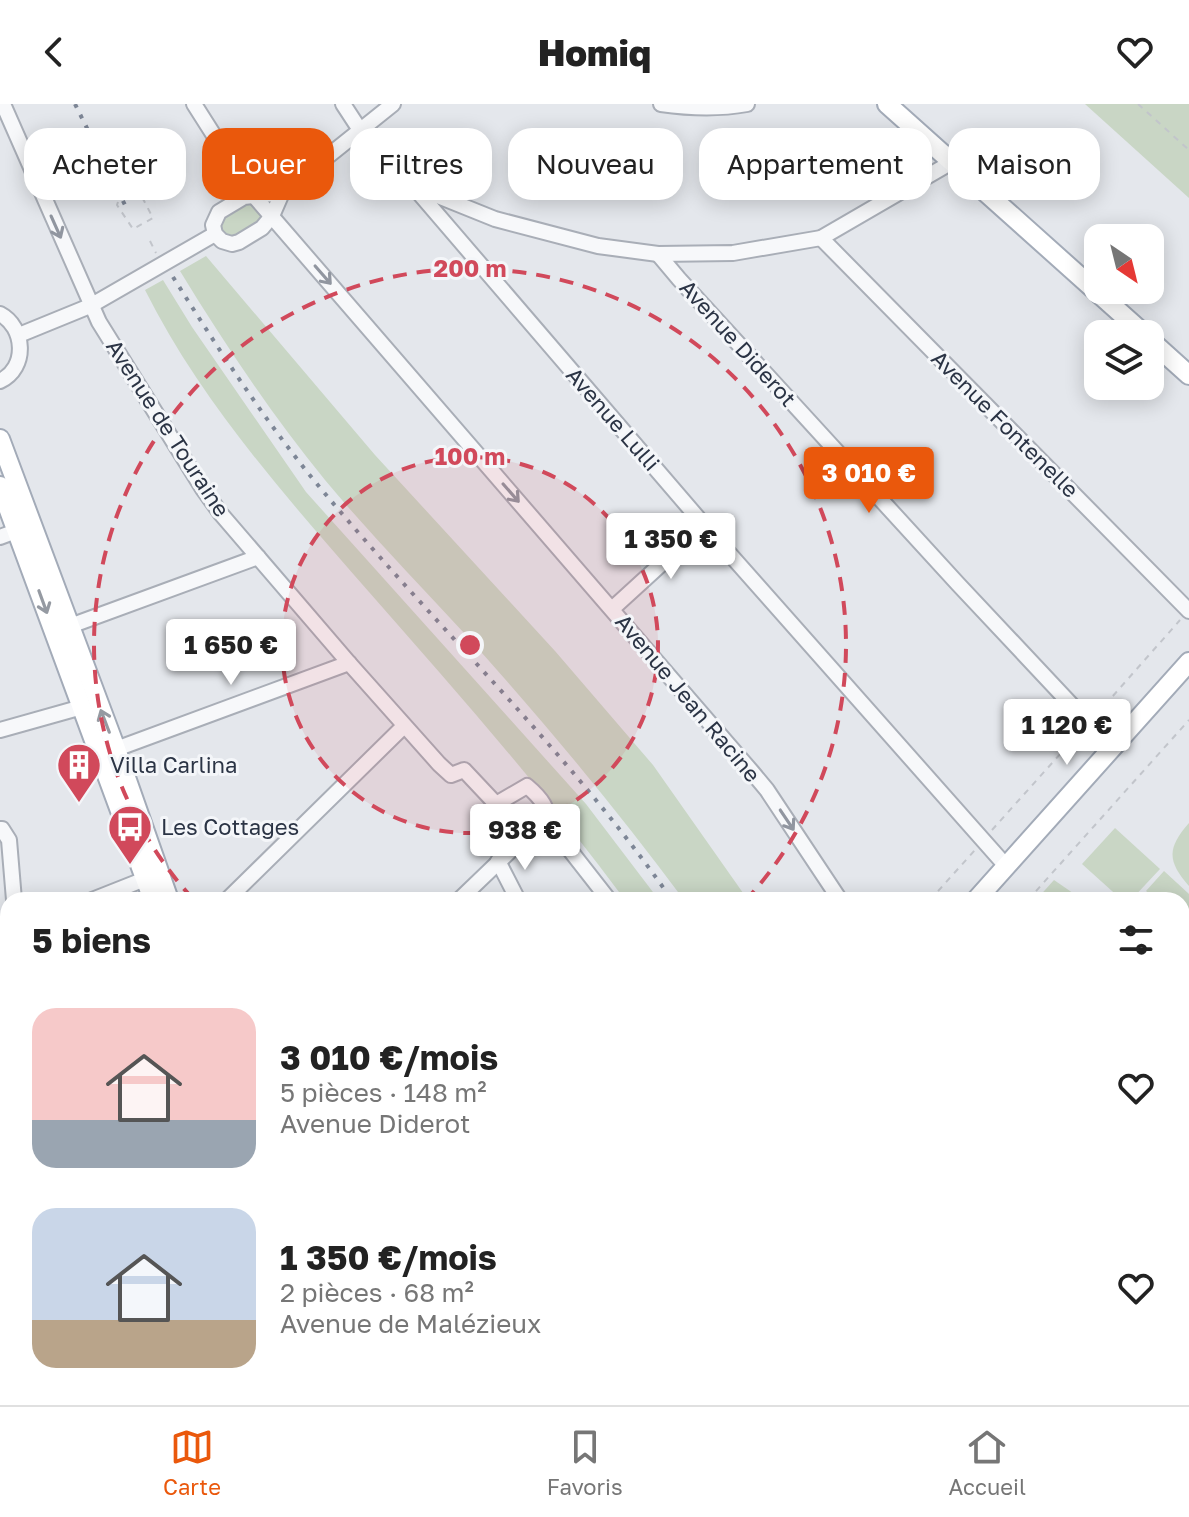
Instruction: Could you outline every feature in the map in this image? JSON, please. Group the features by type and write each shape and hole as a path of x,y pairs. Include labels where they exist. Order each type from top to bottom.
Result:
{"main road":[{"path":"887,104 948,158"},
{"path":"994,200 1128,320"},
{"path":"1164,353 1189,375"},
{"path":"0,439 166,892"},
{"path":"0,486 8,534 62,653 150,892"},
{"path":"983,892 1189,662"}],"street":[{"name":"Avenue de Touraine","path":"3,104 90,306 221,514 439,764 451,775 464,770 496,804 527,786 545,805 551,829"},
{"path":"194,104 209,128"},
{"name":"Avenue Lulli","path":"343,104 359,128"},
{"path":"363,128 393,104"},
{"path":"661,104 730,107 747,104"},
{"path":"334,151 350,138"},
{"path":"448,200 495,219 598,246 658,254 733,253 821,238 948,164"},
{"path":"239,200 214,218 215,234 226,243 239,242 262,228 279,200"},
{"path":"258,200 272,216"},
{"name":"Avenue Lulli","path":"425,200 704,525 1006,866"},
{"name":"Avenue Jean Racine","path":"272,216 767,790 835,892"},
{"path":"19,335 90,306 215,234"},
{"name":"Avenue Fontenelle","path":"821,238 1189,611"},
{"name":"Avenue Diderot","path":"658,254 1112,748"},
{"path":"0,314 14,325 21,348 12,372 0,381"},
{"path":"612,609 704,525"},
{"path":"70,626 258,557"},
{"path":"116,749 349,663"},
{"path":"0,730 82,707"},
{"path":"235,892 404,726"},
{"path":"0,829 9,840 13,892"},
{"path":"467,892 533,829 551,829 602,892"},
{"path":"498,861 514,892"},
{"path":"112,892 145,879"}],"path":[{"path":"1138,104 1189,150"},
{"path":"118,202 133,229 153,218 144,200"},
{"path":"937,892 1189,611"},
{"path":"1035,892 1189,720"}],"green space":[{"path":"1085,104 1189,104 1189,198"},
{"path":"242,202 252,202 263,216 262,222 230,239 221,232 219,221"},
{"path":"206,256 375,455 555,651 653,765 742,892 678,892 549,730 325,480 249,378 180,271"},
{"path":"163,280 306,492 586,804 653,892 619,892 500,743 247,448 192,371 145,290"},
{"path":"1189,823 1189,886 1177,869 1172,854"},
{"path":"1115,828 1160,869 1138,892 1113,892 1082,864"},
{"path":"1164,871 1187,892 1147,892"},
{"path":"1054,880 1071,892 1043,892"}],"railway":[{"path":"75,104 126,207"},
{"path":"173,277 244,386 301,465 590,793 666,892"}],"place":[{"name":"Villa Carlina","path":"79,804"},
{"name":"Les Cottages","path":"130,866"}]}
